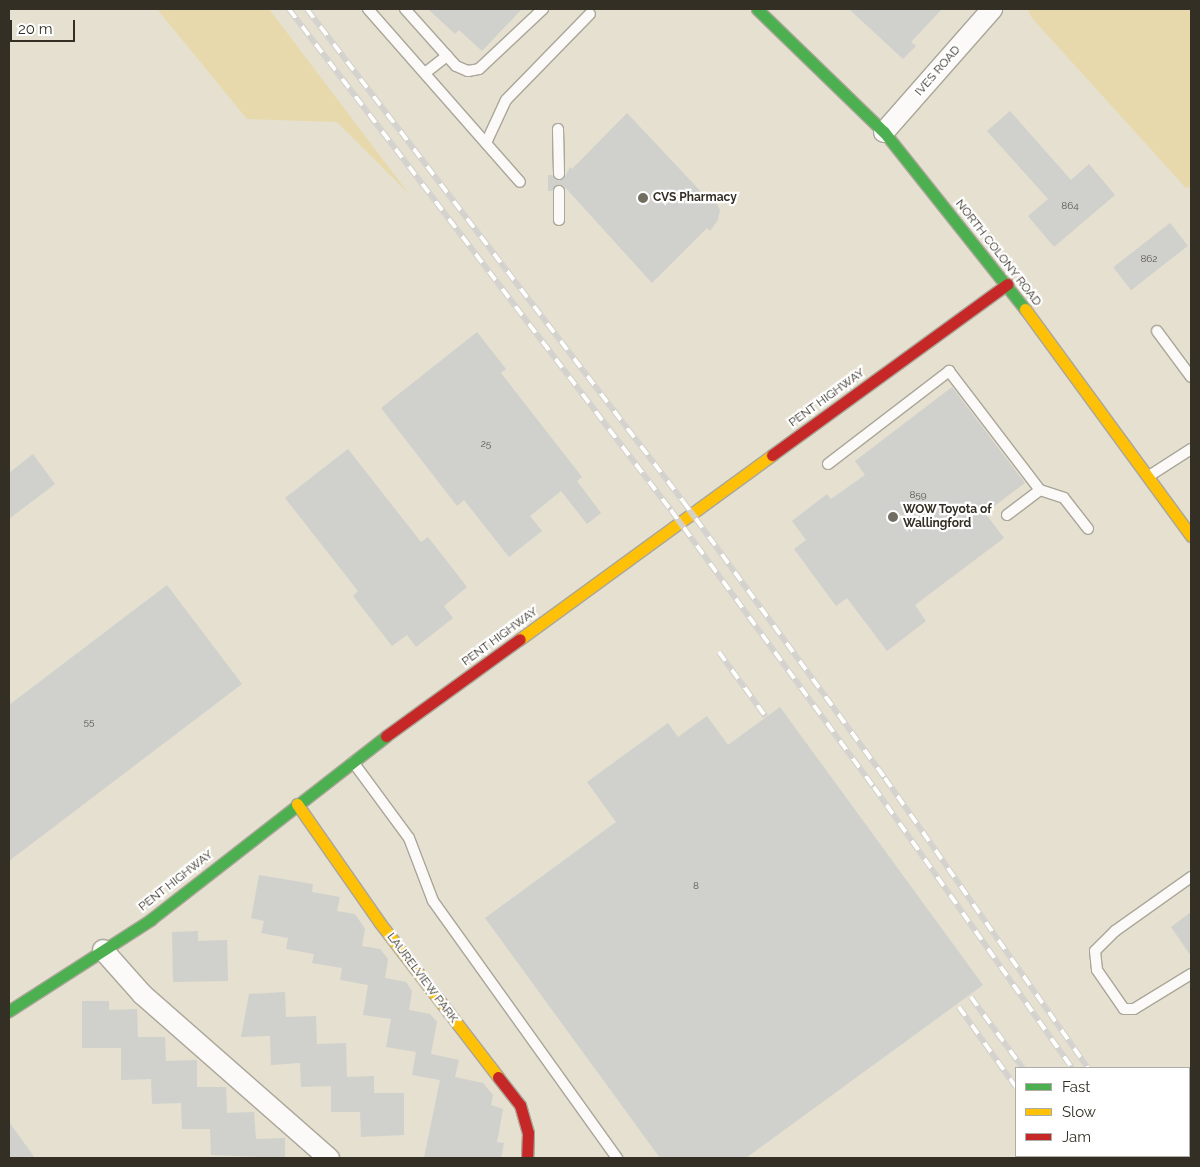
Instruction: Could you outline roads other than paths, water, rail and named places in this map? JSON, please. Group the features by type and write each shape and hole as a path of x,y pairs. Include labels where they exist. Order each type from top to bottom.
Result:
{"street":[{"name":"NORTH COLONY ROAD","path":"757,9 884,132 1007,284 1191,536"},
{"name":"IVES ROAD","path":"884,132 992,9"},
{"name":"PENT HIGHWAY","path":"9,1012 150,920 352,761 1007,284"},
{"name":"LAURELVIEW PARK","path":"296,804 380,923 520,1105 528,1133 528,1158"},
{"path":"103,950 142,994 329,1158"}],"lane":[{"path":"368,9 520,182"},
{"path":"404,9 448,56 462,68 479,69 543,9"},
{"path":"486,143 506,100 590,14"},
{"path":"424,73 448,56"},
{"path":"558,129 559,174"},
{"path":"558,191 559,220"},
{"path":"1157,331 1191,377"},
{"path":"828,464 950,371 1040,490 1064,498 1088,529"},
{"path":"1148,477 1191,449"},
{"path":"1007,516 1040,490"},
{"path":"352,761 409,838 433,901 617,1158"},
{"path":"1191,878 1115,931 1095,951 1096,970 1124,1009 1134,1009 1191,974"}],"railway":[{"path":"289,9 671,510 874,787 1071,1067"},
{"path":"307,9 683,501 885,778 1087,1067"},
{"path":"719,652 766,717"},
{"path":"971,997 1022,1067"},
{"path":"959,1007 1015,1086"}],"place":[{"name":"CVS Pharmacy","path":"643,198"},
{"name":"WOW Toyota of Wallingford","path":"893,517"}]}
